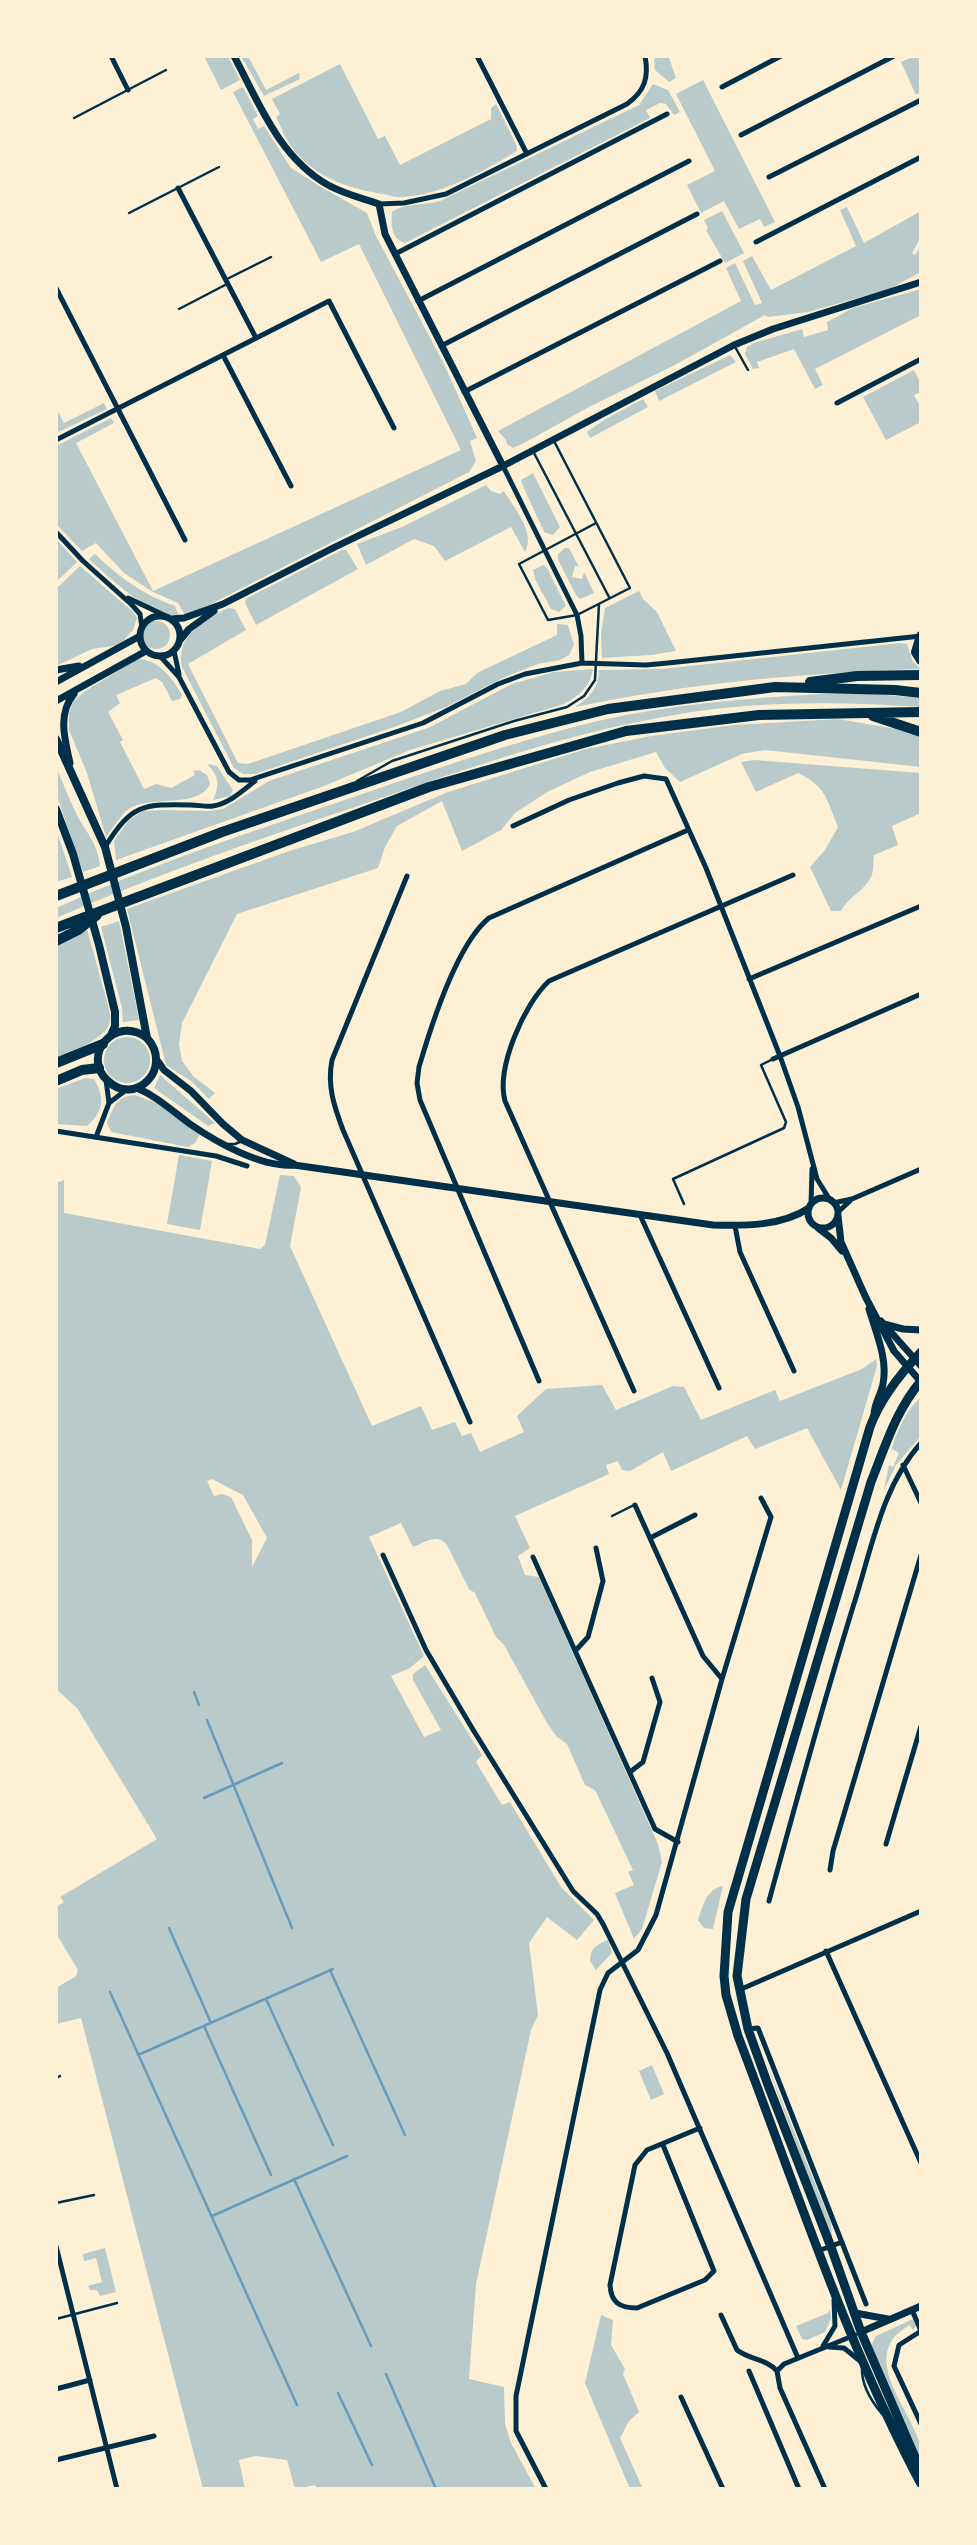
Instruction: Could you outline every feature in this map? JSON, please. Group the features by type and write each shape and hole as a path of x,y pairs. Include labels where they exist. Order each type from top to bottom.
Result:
{"highway":[{"path":"921,636 916,652 921,660"},
{"path":"56,895 222,832 505,735 608,709 857,676 921,676"},
{"path":"775,687 921,693"},
{"path":"56,928 108,906 429,787 626,731 759,715 921,712"},
{"path":"869,714 921,732"},
{"path":"56,890 69,889"},
{"path":"56,941 78,930 108,906"},
{"path":"56,1063 103,1044"},
{"path":"56,1081 82,1070 99,1068"}],"main road":[{"path":"56,739 105,847 126,927 147,1038"},
{"path":"56,809 73,854 115,1012 115,1026 99,1051 99,1068 106,1080 120,1088 132,1088 151,1077 157,1060 155,1048 147,1038 130,1030 111,1035"},
{"path":"919,1359 907,1367 874,1417 728,1912 724,1955 726,1995 738,2036 833,2293 856,2334 921,2471"},
{"path":"921,1382 912,1391 891,1430 871,1482 746,1899 737,1976 748,2029 855,2313 862,2364 887,2420 921,2484"}],"street":[{"path":"111,56 128,90"},
{"path":"234,56 274,132 305,170 332,187 379,204 404,203 446,194 637,97 649,72 645,56"},
{"path":"477,56 527,154"},
{"path":"722,87 781,56"},
{"path":"741,135 894,56"},
{"path":"769,177 921,100"},
{"path":"395,254 667,114"},
{"path":"756,242 921,157"},
{"path":"418,301 689,161"},
{"path":"178,188 256,338"},
{"path":"379,204 384,232 577,615 582,663"},
{"path":"441,346 697,214"},
{"path":"464,391 720,261"},
{"path":"56,682 141,632 149,619 184,618 223,604 533,451 734,345 773,329 921,282"},
{"path":"56,288 185,540"},
{"path":"56,440 329,300 394,428"},
{"path":"223,355 291,486"},
{"path":"837,403 921,359"},
{"path":"56,532 140,614 146,651"},
{"path":"122,594 168,617 179,628 180,640"},
{"path":"179,677 174,651 180,640 189,629 223,604"},
{"path":"56,701 146,651 160,656 179,677 229,772 239,780 257,779 423,723 498,684 525,674 582,663 668,663 921,636"},
{"path":"160,656 174,651"},
{"path":"56,670 90,663"},
{"path":"71,768 63,726 64,711 70,698 79,689"},
{"path":"513,825 569,800 644,776 666,779 721,906 780,1056 798,1107 817,1179 838,1214 838,1231 846,1255 894,1351 921,1382"},
{"path":"105,847 121,824 135,811 159,805 212,806 223,803 257,779"},
{"path":"539,1381 420,1100 418,1075 462,953 473,933 489,918 688,830"},
{"path":"634,1391 505,1101 502,1088 504,1067 528,1006 549,981 793,875"},
{"path":"407,876 330,1069 330,1087 334,1106 362,1175 470,1422"},
{"path":"749,979 921,906"},
{"path":"773,1059 921,994"},
{"path":"157,1060 164,1070 191,1091 242,1140 294,1165"},
{"path":"96,1137 109,1103 106,1080"},
{"path":"109,1103 132,1088 163,1101 191,1125 225,1144 272,1163 456,1186 640,1215 735,1226 798,1220 830,1227 852,1199"},
{"path":"56,1131 216,1156 247,1166"},
{"path":"811,1159 808,1216 846,1255"},
{"path":"777,1221 796,1216 822,1198 832,1201 852,1199 921,1169"},
{"path":"640,1215 719,1388"},
{"path":"735,1226 740,1252 794,1371"},
{"path":"866,1298 884,1362 883,1386 874,1405 874,1417"},
{"path":"876,1315 919,1359"},
{"path":"884,1324 921,1330"},
{"path":"769,1901 837,1657 887,1498 903,1465 921,1443"},
{"path":"903,1465 921,1503"},
{"path":"546,2489 516,2431 516,2396 600,1990 608,1973 638,1950 656,1915 722,1679 771,1517 761,1498"},
{"path":"635,1505 703,1656 722,1679"},
{"path":"650,1538 695,1515"},
{"path":"576,1650 588,1637 603,1581 596,1548"},
{"path":"383,1555 426,1650 454,1698 573,1891 597,1914 622,1962 667,2053 798,2358"},
{"path":"830,1870 833,1851 921,1555"},
{"path":"533,1556 655,1829 678,1842"},
{"path":"630,1772 643,1762 660,1702 652,1678"},
{"path":"886,1844 921,1726"},
{"path":"739,1990 921,1911"},
{"path":"826,1951 921,2164"},
{"path":"748,2029 758,2028 866,2304"},
{"path":"663,2145 714,2272 705,2280 636,2308 628,2308 617,2304 610,2295 610,2285 635,2165 647,2151 700,2128"},
{"path":"818,2251 842,2242"},
{"path":"56,2246 117,2489"},
{"path":"822,2347 835,2326 833,2293"},
{"path":"777,2371 784,2364 921,2306"},
{"path":"912,2310 921,2331 899,2345 894,2366 921,2424"},
{"path":"855,2313 892,2319"},
{"path":"721,2315 737,2350 741,2354 764,2360 777,2371 780,2388 825,2489"},
{"path":"822,2347 844,2348 862,2364"},
{"path":"749,2371 799,2489"},
{"path":"56,2389 90,2380"},
{"path":"681,2397 723,2489"},
{"path":"56,2460 154,2436"}],"lane":[{"path":"74,118 166,70"},
{"path":"129,213 219,167"},
{"path":"178,309 271,257"},
{"path":"734,345 748,370"},
{"path":"553,440 630,588 577,615 548,620 519,564 596,523"},
{"path":"533,451 610,598"},
{"path":"341,791 392,761 502,724 567,707 590,688 595,680 599,604"},
{"path":"684,1204 673,1179 783,1128 786,1122 761,1065 773,1059"},
{"path":"225,1144 235,1144 242,1140"},
{"path":"612,1516 635,1505"},
{"path":"56,2203 94,2195"},
{"path":"56,2319 117,2304"}],"shaded area":[{"path":"204,56 228,56 240,80 221,90"},
{"path":"241,56 248,56 266,90 299,73 300,79 264,96"},
{"path":"660,56 669,58 676,78 669,82 655,70 654,59"},
{"path":"921,56 921,91 916,95 901,62"},
{"path":"340,64 378,139 385,136 400,165 491,119 491,108 496,104 517,151 462,181 418,195 399,197 336,182 314,169 291,146 276,117 280,114 272,99"},
{"path":"703,80 775,222 764,227 760,219 739,229 724,201 701,213 687,185 715,171 676,94"},
{"path":"653,84 668,90 680,112 674,115 666,104 660,103 646,110 650,118 405,243 394,235 392,212 396,209 440,201 639,105"},
{"path":"243,87 258,116 253,119 258,129 264,126 291,168 367,213 376,236 444,364 477,438 470,441 476,461 469,472 185,615 178,603 153,592 124,573 96,543 82,551 56,524 56,446 111,418 114,423 76,443 153,591 461,450 359,244 321,262 233,92"},
{"path":"847,207 864,243 921,211 921,237 912,253 915,255 921,246 921,272 889,289 808,312 768,317 765,315 673,366 513,448 498,431 741,301 726,268 735,263 755,305 762,303 743,261 752,256 771,290 856,246 840,210"},
{"path":"722,211 744,253 725,263 706,230 708,228 704,220"},
{"path":"921,289 921,315 815,369 823,385 815,389 794,349 757,362 759,368 753,369 745,354 747,347 754,343 802,329 804,337 828,330 827,322 853,308"},
{"path":"730,355 736,362 659,401 655,391"},
{"path":"914,370 921,384 921,392 914,395 921,408 921,422 886,440 863,397"},
{"path":"643,399 648,407 590,438 587,432"},
{"path":"104,403 107,409 56,433 56,408 64,423"},
{"path":"533,473 560,527 553,535 544,532 521,480"},
{"path":"486,485 491,491 500,494 504,491 518,513 528,537 525,552 511,527 445,561 434,546 414,539 366,565 357,544 402,527"},
{"path":"56,539 77,562 56,582"},
{"path":"569,548 579,567 575,566 572,577 582,579 584,572 594,593 580,599 576,595 558,560 558,554"},
{"path":"346,550 358,569 256,625 245,603 247,598"},
{"path":"95,554 132,584 175,606 179,616 154,609 131,595 89,559"},
{"path":"543,565 566,606 559,612 551,609 536,581 533,570"},
{"path":"80,566 137,618 133,630 120,645 92,649 56,666 56,589"},
{"path":"639,591 643,599 657,612 676,651 602,658 601,634 605,608"},
{"path":"228,608 235,609 246,630 188,664 238,763 248,764 401,712 440,691 466,684 477,673 557,635 557,624 568,625 574,645 569,655 560,660 538,664 505,677 446,707 255,774 243,774 234,768 182,667 181,656 183,646 193,630"},
{"path":"156,621 166,625 170,635 166,645 156,649 146,645 142,635 146,625"},
{"path":"907,644 913,662 921,669 747,680 575,707 592,692 599,670 662,669"},
{"path":"137,659 158,666 182,695 180,699 172,701 162,682 156,678 116,695 120,703 108,712 144,789 156,784 171,788 195,775 193,771 199,770 207,775 210,784 196,796 186,799 132,807 121,816 106,837 87,773 69,730 69,713 73,702 84,692"},
{"path":"593,669 583,690 564,704 410,750 324,786 116,860 114,841 129,820 143,811 223,809 269,781 428,728 512,684 554,672"},
{"path":"824,694 921,698 921,707 822,703 756,705 690,712 582,735 469,768 282,832 168,873 56,918 56,908 161,864 532,738 654,710"},
{"path":"838,719 896,729 921,737 921,767 765,750 742,754 680,782 665,768 656,752 590,772 547,792 515,813 501,830 462,851 442,801 397,826 385,847 378,868 237,914 182,1023 179,1044 182,1061 193,1076 215,1093 209,1099 191,1081 166,1065 127,909 289,851 353,832 448,792 586,749 651,736 734,725"},
{"path":"754,760 921,773 921,813 892,826 898,845 874,855 873,872 868,882 841,911 831,911 810,867 825,850 838,827 828,801 815,783 798,773 756,792 741,762"},
{"path":"207,764 217,766 233,790 230,796 213,800 217,781"},
{"path":"56,767 99,858 100,866 83,872 56,793"},
{"path":"56,829 72,877 56,882"},
{"path":"119,921 139,1020 123,1022 122,1008 101,927"},
{"path":"87,929 109,1009 110,1023 105,1031 92,1041 56,1057 56,945"},
{"path":"127,1037 143,1044 150,1060 143,1076 127,1083 111,1076 104,1060 111,1044"},
{"path":"160,1075 215,1123 208,1126 154,1088"},
{"path":"85,1078 94,1079 100,1092 101,1104 97,1115 87,1126 56,1124 56,1089"},
{"path":"135,1095 159,1104 200,1134 195,1143 188,1147 111,1132 107,1123 114,1107 120,1100"},
{"path":"179,1155 212,1161 200,1230 167,1224"},
{"path":"280,1175 294,1176 301,1187 290,1246 372,1426 421,1406 432,1430 455,1422 462,1436 471,1433 480,1452 524,1432 517,1416 546,1389 602,1385 616,1410 673,1386 684,1387 701,1420 775,1390 780,1401 862,1369 876,1359 877,1366 841,1490 807,1428 755,1449 747,1436 671,1471 663,1452 630,1471 622,1470 618,1461 606,1465 609,1474 515,1516 530,1548 518,1556 525,1575 539,1577 658,1844 662,1862 642,1929 634,1939 615,1893 634,1885 628,1872 633,1870 595,1790 585,1785 567,1744 557,1737 547,1723 504,1645 496,1637 475,1593 469,1589 447,1545 435,1539 413,1547 401,1523 369,1537 424,1656 410,1668 391,1676 424,1737 441,1730 413,1680 413,1674 425,1665 482,1755 476,1762 502,1805 510,1802 561,1887 594,1920 577,1940 547,1917 529,1943 538,2015 531,2030 476,2284 469,2379 504,2387 505,2424 511,2443 536,2489 317,2489 315,2485 295,2489 287,2460 256,2456 239,2460 245,2489 203,2489 81,2018 56,2024 56,1984 58,1987 76,1976 78,1970 56,1933 56,1907 64,1902 60,1897 157,1839 77,1708 56,1689 56,1183 64,1180 64,1213 260,1249 265,1245","holes":["212,1479 243,1495 267,1538 252,1567 252,1540 231,1497 222,1494 214,1496 207,1481"]},
{"path":"921,1397 921,1436 896,1465 884,1490 889,1465 893,1467 899,1453 892,1449 896,1435 907,1414"},
{"path":"723,1886 713,1929 704,1928 698,1920 704,1904 709,1894"},
{"path":"608,1940 612,1953 596,1970 590,1961 591,1953 597,1945"},
{"path":"765,2059 831,2223 832,2238 827,2229"},
{"path":"652,2065 664,2094 651,2100 639,2071"},
{"path":"105,2248 116,2292 100,2296 97,2290 90,2290 88,2286 102,2282 96,2258 84,2261 83,2254"},
{"path":"830,2309 831,2319 825,2332 807,2340 802,2339 796,2326 828,2313"},
{"path":"601,2315 613,2320 611,2345 625,2369 623,2374 639,2412 629,2421 620,2438 642,2487 647,2489 630,2489 585,2383"},
{"path":"913,2319 916,2326 913,2330 910,2325 894,2337 887,2351 887,2367 891,2383 916,2432 921,2448 921,2465 870,2347 876,2336"}],"waterway":[{"path":"194,1692 199,1705"},
{"path":"207,1720 292,1928"},
{"path":"204,1798 282,1763"},
{"path":"169,1928 211,2023"},
{"path":"138,2055 333,1969"},
{"path":"330,1970 405,2135"},
{"path":"110,1992 297,2405"},
{"path":"266,1999 333,2145"},
{"path":"204,2026 271,2175"},
{"path":"212,2216 347,2156"},
{"path":"294,2179 371,2346"},
{"path":"386,2374 436,2489"},
{"path":"338,2393 372,2465"}]}
